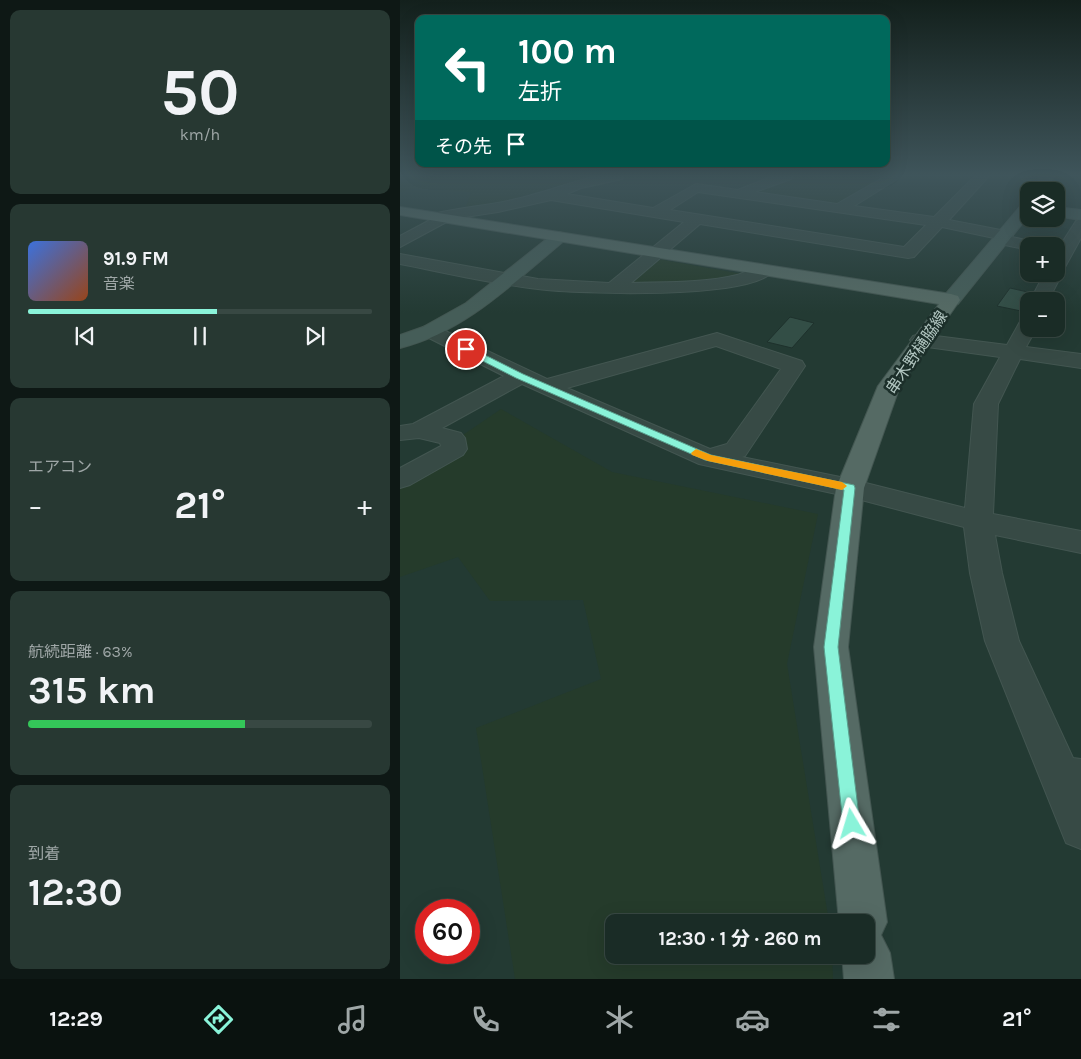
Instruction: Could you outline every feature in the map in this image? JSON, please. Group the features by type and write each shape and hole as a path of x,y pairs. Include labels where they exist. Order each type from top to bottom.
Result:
{"main road":[{"name":"串木野樋脇線","path":"465,222 951,300 920,340 889,386 850,488 831,647 862,914"},
{"path":"867,964 869,979"}],"street":[{"path":"400,242 436,222"},
{"path":"614,288 694,222"},
{"path":"714,222 908,253 937,222 1020,242"},
{"path":"951,300 1015,222"},
{"path":"1067,253 1081,224"},
{"path":"400,342 430,331 473,307 559,237"},
{"path":"400,259 557,286 614,288 727,283 751,278 764,271"},
{"path":"430,331 520,376 708,458 850,488 978,521 1081,542"},
{"path":"1022,337 986,404 978,521 986,573 1002,641 1070,777 1081,828"},
{"path":"545,387 717,339 794,366 736,450 708,458"},
{"path":"920,340 1081,362"},
{"path":"409,432 520,376"},
{"path":"400,479 454,449 452,438 409,432"}],"green space":[{"path":"658,259 744,274 712,280 627,284"},
{"path":"501,409 612,472 818,514 787,664 828,914 605,914 605,964 832,964 833,979 515,979 476,728 601,679 583,600 490,601 458,557 400,577 400,478"}],"building":[{"path":"1010,288 1028,292 1020,292 1020,311 997,306"},
{"path":"790,317 814,323 792,348 767,342"}],"slow traffic":[{"path":"696,453 708,458 842,486"}],"route":[{"path":"466,349 520,376 708,458 850,488 831,647 852,824"}]}
